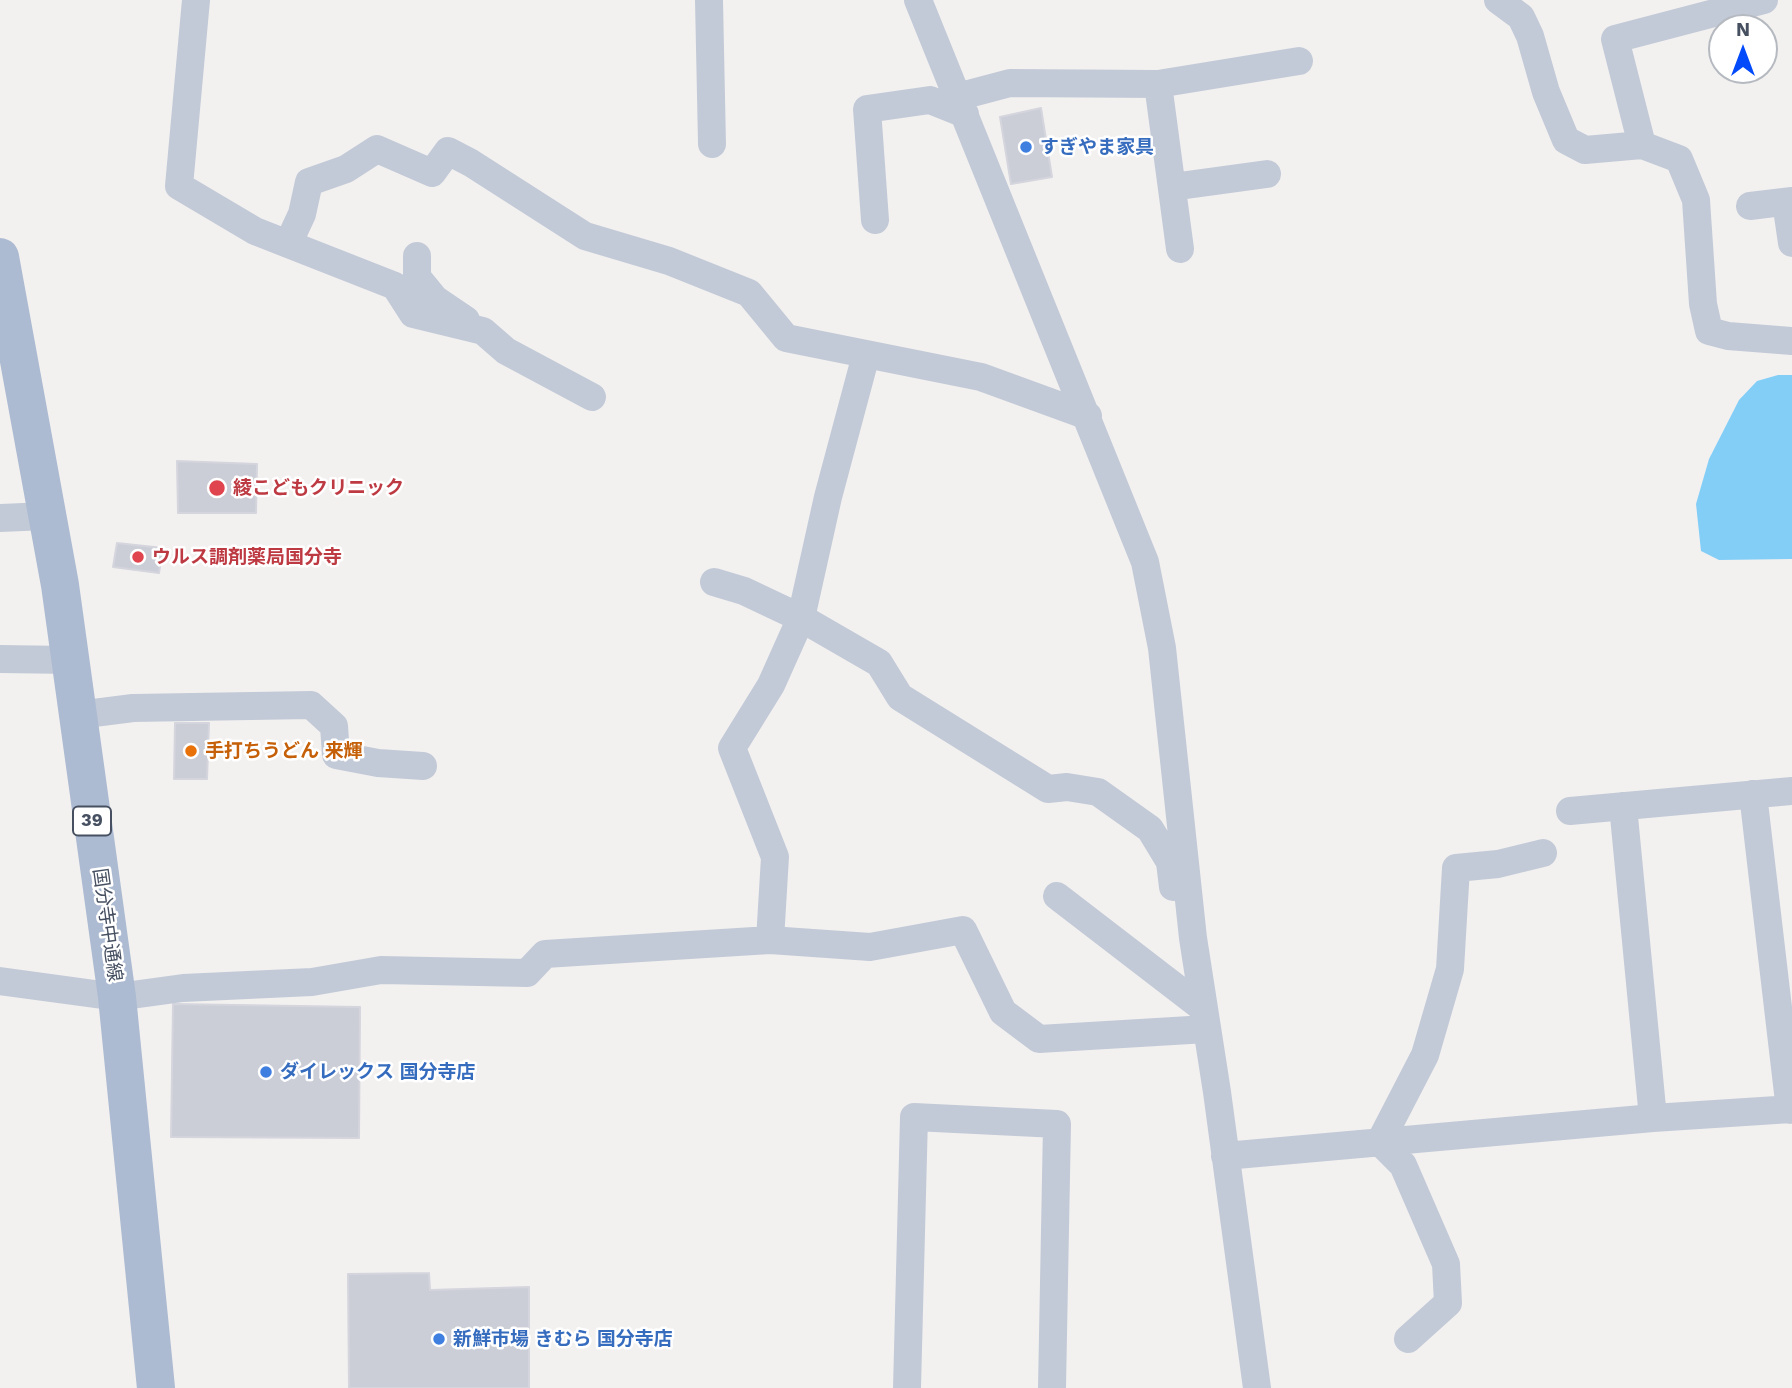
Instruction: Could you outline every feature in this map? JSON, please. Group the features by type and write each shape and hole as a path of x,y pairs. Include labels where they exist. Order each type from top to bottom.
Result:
{"main road":[{"name":"国分寺中通線","path":"0,257 60,584 117,997 156,1388"}],"street":[{"path":"196,0 179,186 255,230 395,286 413,314 483,331"},
{"path":"709,0 712,144"},
{"path":"918,0 1145,562 1162,648 1193,938 1256,1388"},
{"path":"1498,0 1521,17 1530,36 1546,93 1566,140 1585,150 1642,145 1679,159 1696,200 1703,304 1710,331 1728,336 1792,341"},
{"path":"1642,145 1615,39 1764,0"},
{"path":"875,220 867,109 930,100 961,105 1010,83 1158,84 1299,61"},
{"path":"1158,84 1180,249"},
{"path":"288,244 302,214 310,182 346,169 377,149 432,173 448,151 585,236 669,261 750,293 786,338 981,377 1088,416"},
{"path":"1172,187 1267,174"},
{"path":"1749,206 1789,202 1792,243"},
{"path":"417,256 417,277 435,299 483,331 506,351 592,397"},
{"path":"770,940 775,857 732,748 771,685 802,618 828,497 866,355"},
{"path":"0,518 47,516"},
{"path":"714,582 744,591 802,618 878,663 900,697 1048,789 1067,787 1098,792 1150,829 1170,862 1178,928 1193,938"},
{"path":"0,659 70,660"},
{"path":"78,715 133,708 311,705 334,726 336,755 378,763 423,766"},
{"path":"1570,811 1792,791"},
{"path":"1225,1156 1653,1118 1791,1110 1753,794"},
{"path":"1623,806 1653,1118"},
{"path":"1380,1142 1424,1055 1450,969 1457,868 1498,864 1543,853"},
{"path":"1056,896 1206,1019"},
{"path":"0,981 117,997 183,988 312,982 381,970 527,973 545,954 770,940 870,947 963,930 1003,1012 1039,1039 1206,1019"},
{"path":"907,1388 914,1117 1057,1124 1052,1388"},
{"path":"1380,1142 1403,1165 1446,1265 1448,1304 1408,1339"}],"water":[{"path":"1778,375 1792,375 1792,559 1719,560 1701,551 1696,504 1709,459 1739,400 1757,381"}],"building":[{"name":"すぎやま家具","path":"1041,108 1052,177 1011,184 1000,117"},
{"name":"綾こどもクリニック","path":"177,461 257,464 256,513 178,513"},
{"name":"ウルス調剤薬局国分寺","path":"117,543 163,548 159,573 113,567"},
{"name":"手打ちうどん 来輝","path":"175,723 209,723 207,779 174,779"},
{"name":"ダイレックス 国分寺店","path":"173,1004 360,1007 359,1138 171,1137"},
{"name":"新鮮市場 きむら 国分寺店","path":"429,1273 430,1290 529,1287 529,1388 349,1388 348,1274"}],"place":[{"name":"すぎやま家具","path":"1026,147"},
{"name":"綾こどもクリニック","path":"217,488"},
{"name":"ウルス調剤薬局国分寺","path":"138,557"},
{"name":"手打ちうどん 来輝","path":"191,751"},
{"name":"ダイレックス 国分寺店","path":"266,1072"},
{"name":"新鮮市場 きむら 国分寺店","path":"439,1339"}]}
